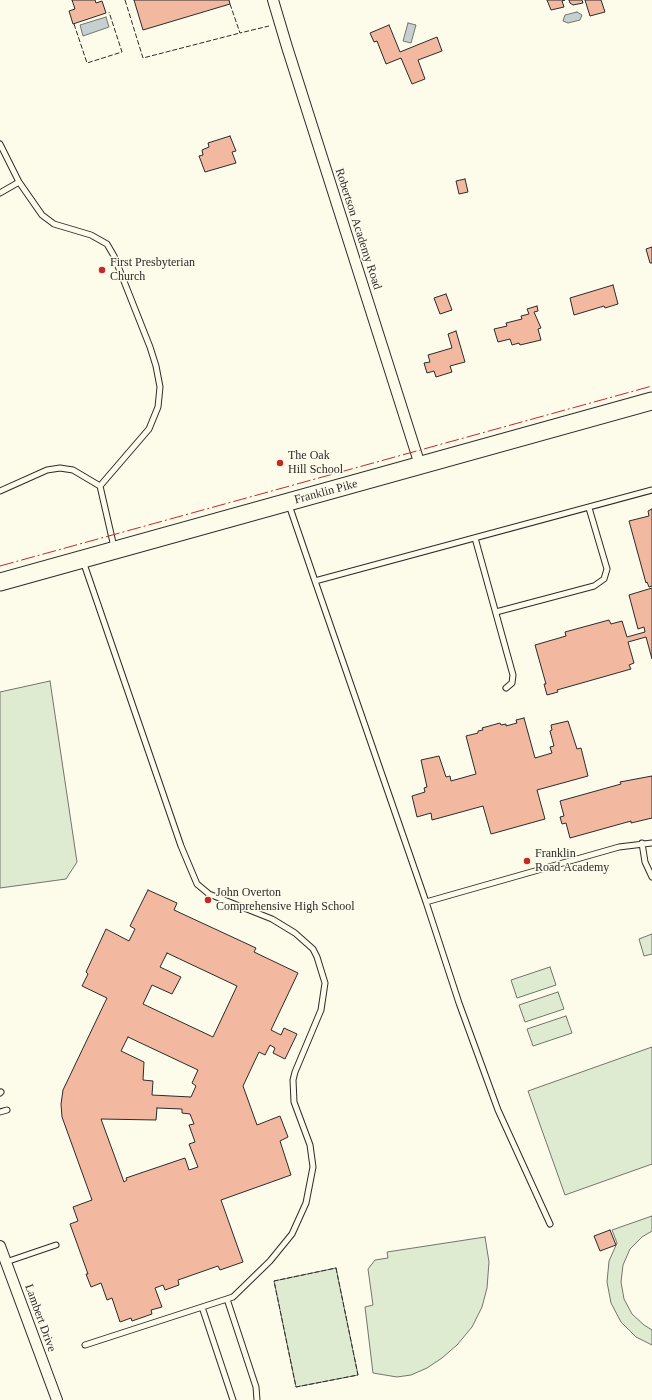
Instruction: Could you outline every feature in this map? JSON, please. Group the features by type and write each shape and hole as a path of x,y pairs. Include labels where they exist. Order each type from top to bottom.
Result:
{"main road":[{"name":"Franklin Pike","path":"0,582 652,401"}],"street":[{"name":"Robertson Academy Road","path":"274,0 287,47 420,465"},
{"name":"Lambert Drive","path":"0,1246 56,1400"}],"lane":[{"path":"0,144 1,150 19,182 37,209 54,224 91,235 107,244 114,256 156,366 160,387 158,408 155,417 143,438 114,468 100,486"},
{"path":"0,193 19,182"},
{"path":"0,491 47,470 60,468 74,470 100,486 115,550"},
{"path":"315,581 652,490"},
{"path":"288,502 426,902 458,1003 498,1110 550,1224"},
{"path":"496,612 594,586 604,579 608,569 589,508"},
{"path":"475,538 513,675 512,683 506,688"},
{"path":"82,559 168,810 197,884 209,894 272,919 295,933 313,949 324,973 326,983 324,999 295,1072 293,1085 294,1102 312,1154 313,1168 306,1203 292,1234 282,1248 233,1297 85,1345"},
{"path":"426,902 620,847 642,843 652,843"},
{"path":"642,843 646,862 652,878"},
{"path":"0,1112 7,1110"},
{"path":"6,1262 56,1245"},
{"path":"227,1299 256,1387 257,1400"},
{"path":"202,1307 233,1400"}],"green space":[{"path":"50,681 77,862 66,879 0,888 0,692"},
{"path":"652,934 652,954 644,956 639,939"},
{"path":"550,967 556,985 517,998 511,980"},
{"path":"558,992 564,1009 525,1022 519,1005"},
{"path":"566,1016 572,1033 533,1046 527,1029"},
{"path":"652,1047 652,1164 565,1195 528,1091"},
{"path":"652,1216 652,1231 642,1237 630,1249 623,1265 621,1282 624,1299 632,1314 652,1330 652,1345 636,1337 621,1322 611,1303 607,1282 609,1261 617,1243 612,1230"},
{"path":"485,1237 489,1262 487,1288 482,1307 472,1327 457,1345 427,1368 411,1375 397,1377 373,1373 365,1307 373,1305 368,1269 375,1260 388,1258 387,1252"},
{"path":"336,1268 358,1375 296,1387 274,1281"}],"shaded area":[{"path":"577,12 582,15 580,20 568,23 563,21 565,15"},
{"path":"106,17 109,27 83,36 80,25"},
{"path":"408,23 416,25 411,43 403,41"}],"building":[{"path":"72,0 95,0 96,3 102,1 106,13 73,24 69,11 75,9"},
{"path":"134,0 229,0 230,4 143,30"},
{"path":"547,0 565,0 562,1 564,7 551,10"},
{"path":"569,0 582,0 583,3 573,5"},
{"path":"585,0 601,0 605,12 590,16"},
{"path":"389,25 400,52 437,37 442,51 418,60 425,79 412,84 401,58 386,64 377,41 374,42 370,33"},
{"path":"230,136 236,151 232,152 236,163 205,172 199,156 203,155 202,150 209,147 208,143"},
{"path":"465,179 468,192 459,194 456,181"},
{"path":"652,247 652,263 650,263 646,249"},
{"path":"613,285 618,304 605,308 604,306 574,315 570,298"},
{"path":"446,294 452,310 440,314 434,298"},
{"path":"537,306 538,311 534,312 541,328 538,329 541,340 520,345 519,343 512,345 510,339 498,342 494,329 507,326 506,323 522,319 521,316 529,314 527,309"},
{"path":"456,331 465,362 450,366 452,372 436,377 434,371 427,373 424,363 430,362 428,355 452,348 448,334"},
{"path":"652,509 652,586 649,587 647,582 646,583 629,521 649,516 648,511"},
{"path":"652,588 652,659 646,637 628,642 634,663 629,665 631,669 557,690 558,692 547,695 544,684 546,684 535,645 566,636 565,632 609,620 611,624 622,621 627,637 645,632 644,627 638,629 629,595"},
{"path":"524,718 535,758 552,753 550,747 554,746 550,731 552,730 551,725 568,721 577,749 581,748 588,776 537,790 545,819 491,834 483,806 432,820 431,813 417,817 412,796 425,792 424,788 427,787 421,760 439,756 446,777 450,776 451,781 476,774 466,736 478,733 478,731 483,730 482,728 500,723 501,725 506,724 506,726 517,723 516,720"},
{"path":"652,776 652,818 631,823 631,821 570,838 566,823 562,824 560,817 564,816 560,801 621,784 620,782"},
{"path":"148,890 177,903 174,910 256,948 254,952 298,973 271,1030 281,1035 284,1028 297,1034 285,1059 273,1053 275,1048 270,1045 265,1055 259,1052 243,1086 257,1125 280,1116 288,1137 280,1141 291,1175 221,1200 243,1262 220,1270 218,1266 178,1280 179,1285 165,1290 163,1285 155,1288 162,1307 151,1310 152,1314 132,1321 131,1318 120,1322 112,1298 107,1300 101,1283 91,1287 86,1274 88,1274 70,1224 78,1221 73,1207 92,1200 62,1117 61,1104 63,1090 107,998 82,986 88,974 86,972 106,929 129,941 135,929 130,926","holes":["167,953 237,986 213,1037 143,1004 152,985 172,994 181,977 160,967","128,1037 198,1070 192,1083 196,1086 191,1097 152,1095 153,1081 143,1080 144,1062 121,1051","157,1108 182,1109 182,1113 190,1114 194,1124 189,1125 195,1142 189,1144 198,1167 189,1170 185,1158 126,1178 127,1180 124,1182 101,1119 156,1120"]},
{"path":"610,1230 616,1245 600,1251 594,1236"}],"fence":[{"path":"125,0 143,58 240,33"},
{"path":"230,4 240,33 269,26"},
{"path":"74,24 87,63 122,52 109,12"},
{"path":"336,1268 358,1375 296,1387 274,1281 336,1268"}],"power":[{"path":"0,566 652,386"}],"place":[{"name":"First Presbyterian Church","path":"102,270"},
{"name":"The Oak Hill School","path":"280,463"},
{"name":"Franklin Road Academy","path":"527,861"},
{"name":"John Overton Comprehensive High School","path":"208,900"}]}
